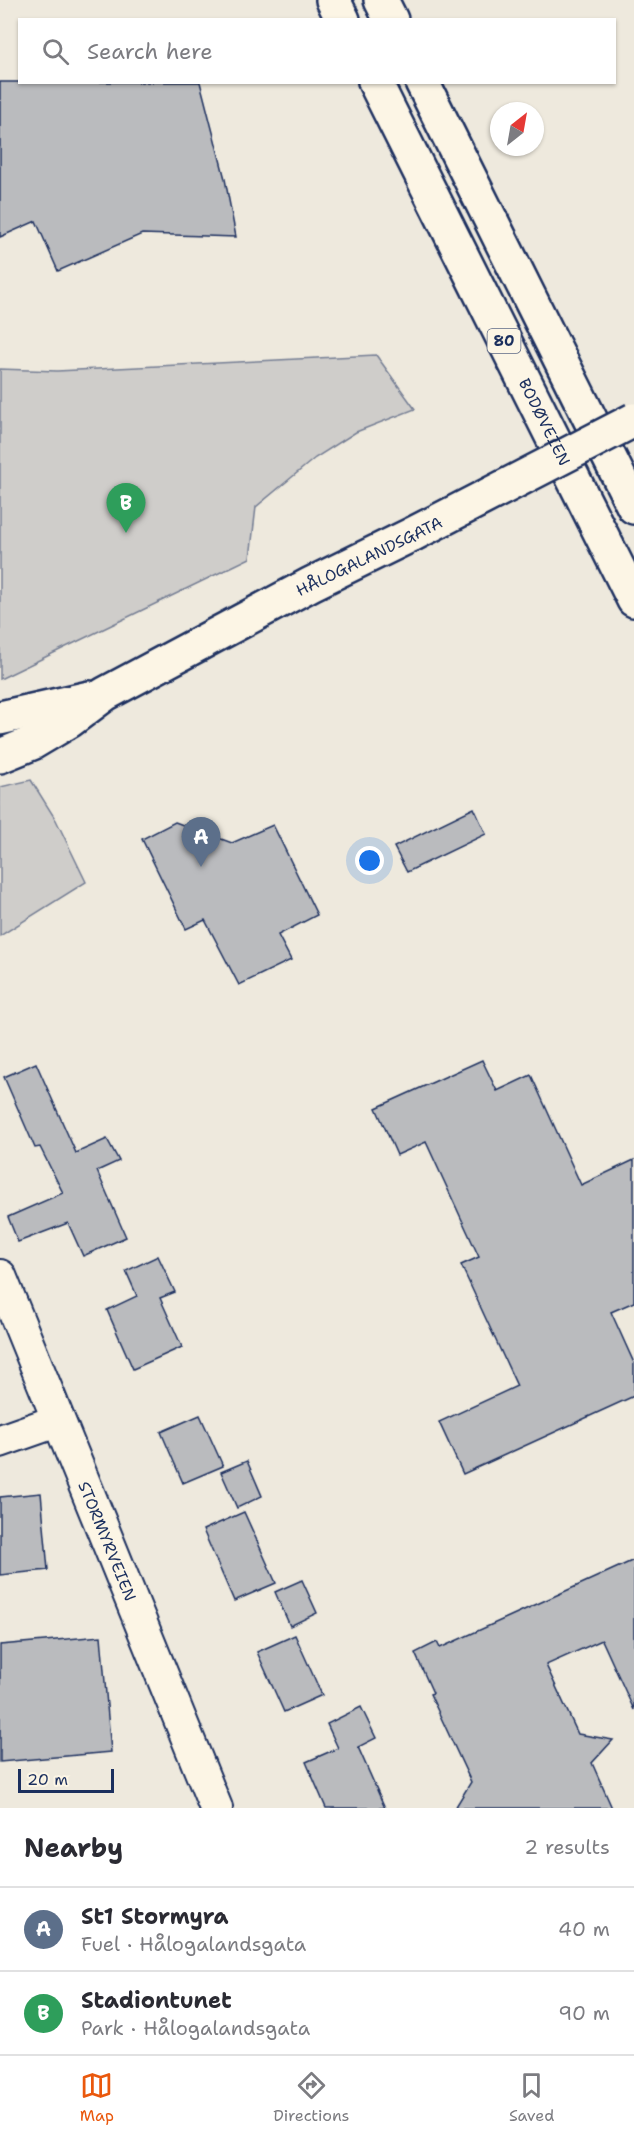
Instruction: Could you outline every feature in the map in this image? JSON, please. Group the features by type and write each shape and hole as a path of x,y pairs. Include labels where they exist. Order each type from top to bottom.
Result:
{"main road":[{"path":"333,0 342,18"},
{"path":"381,0 390,18"},
{"name":"BODØVEIEN","path":"376,84 634,600"},
{"name":"80","path":"423,84 634,507"},
{"name":"HÅLOGALANDSGATA","path":"0,756 32,744 105,694 311,584 634,420"},
{"name":"HÅLOGALANDSGATA","path":"0,718 105,694"}],"street":[{"name":"STORMYRVEIEN","path":"0,1276 216,1808"},
{"path":"0,1441 57,1421"}],"shaded area":[{"path":"376,355 415,409 356,432 315,458 256,507 250,558 0,679 0,369 57,371"},
{"path":"31,780 56,820 86,882 0,936 0,787"}],"building":[{"path":"0,82 18,82 18,84 201,84 225,179 236,237 142,234 58,271 36,221 0,237"},
{"path":"474,808 486,834 407,872 394,847"},
{"path":"175,822 232,843 273,825 317,915 278,935 291,960 239,985 205,920 186,929 142,839"},
{"path":"482,1060 497,1091 531,1075 581,1185 634,1160 634,1302 611,1312 634,1363 634,1396 463,1474 439,1422 517,1386 461,1265 479,1257 426,1142 397,1155 376,1108"},
{"path":"36,1063 76,1153 107,1139 119,1161 97,1171 126,1237 83,1256 68,1223 18,1242 8,1217 63,1193 40,1147 35,1148 4,1077"},
{"path":"158,1256 175,1292 160,1298 182,1347 133,1369 107,1310 137,1296 126,1271"},
{"path":"200,1415 223,1466 183,1483 161,1432"},
{"path":"247,1461 262,1496 237,1508 221,1472"},
{"path":"41,1493 48,1570 0,1575 0,1497"},
{"path":"244,1512 276,1583 234,1601 203,1530"},
{"path":"634,1560 634,1710 602,1640 546,1665 578,1734 613,1740 592,1763 612,1808 455,1808 471,1782 430,1694 433,1693 415,1653 437,1642 440,1648"},
{"path":"302,1580 317,1613 290,1626 275,1592"},
{"path":"295,1635 322,1695 284,1712 257,1652"},
{"path":"101,1636 111,1752 0,1762 0,1645"},
{"path":"361,1707 376,1738 358,1747 385,1808 326,1808 306,1762 338,1748 327,1724"}],"place":[{"name":"Stadiontunet","path":"126,533"},
{"name":"St1 Stormyra","path":"201,867"}]}
